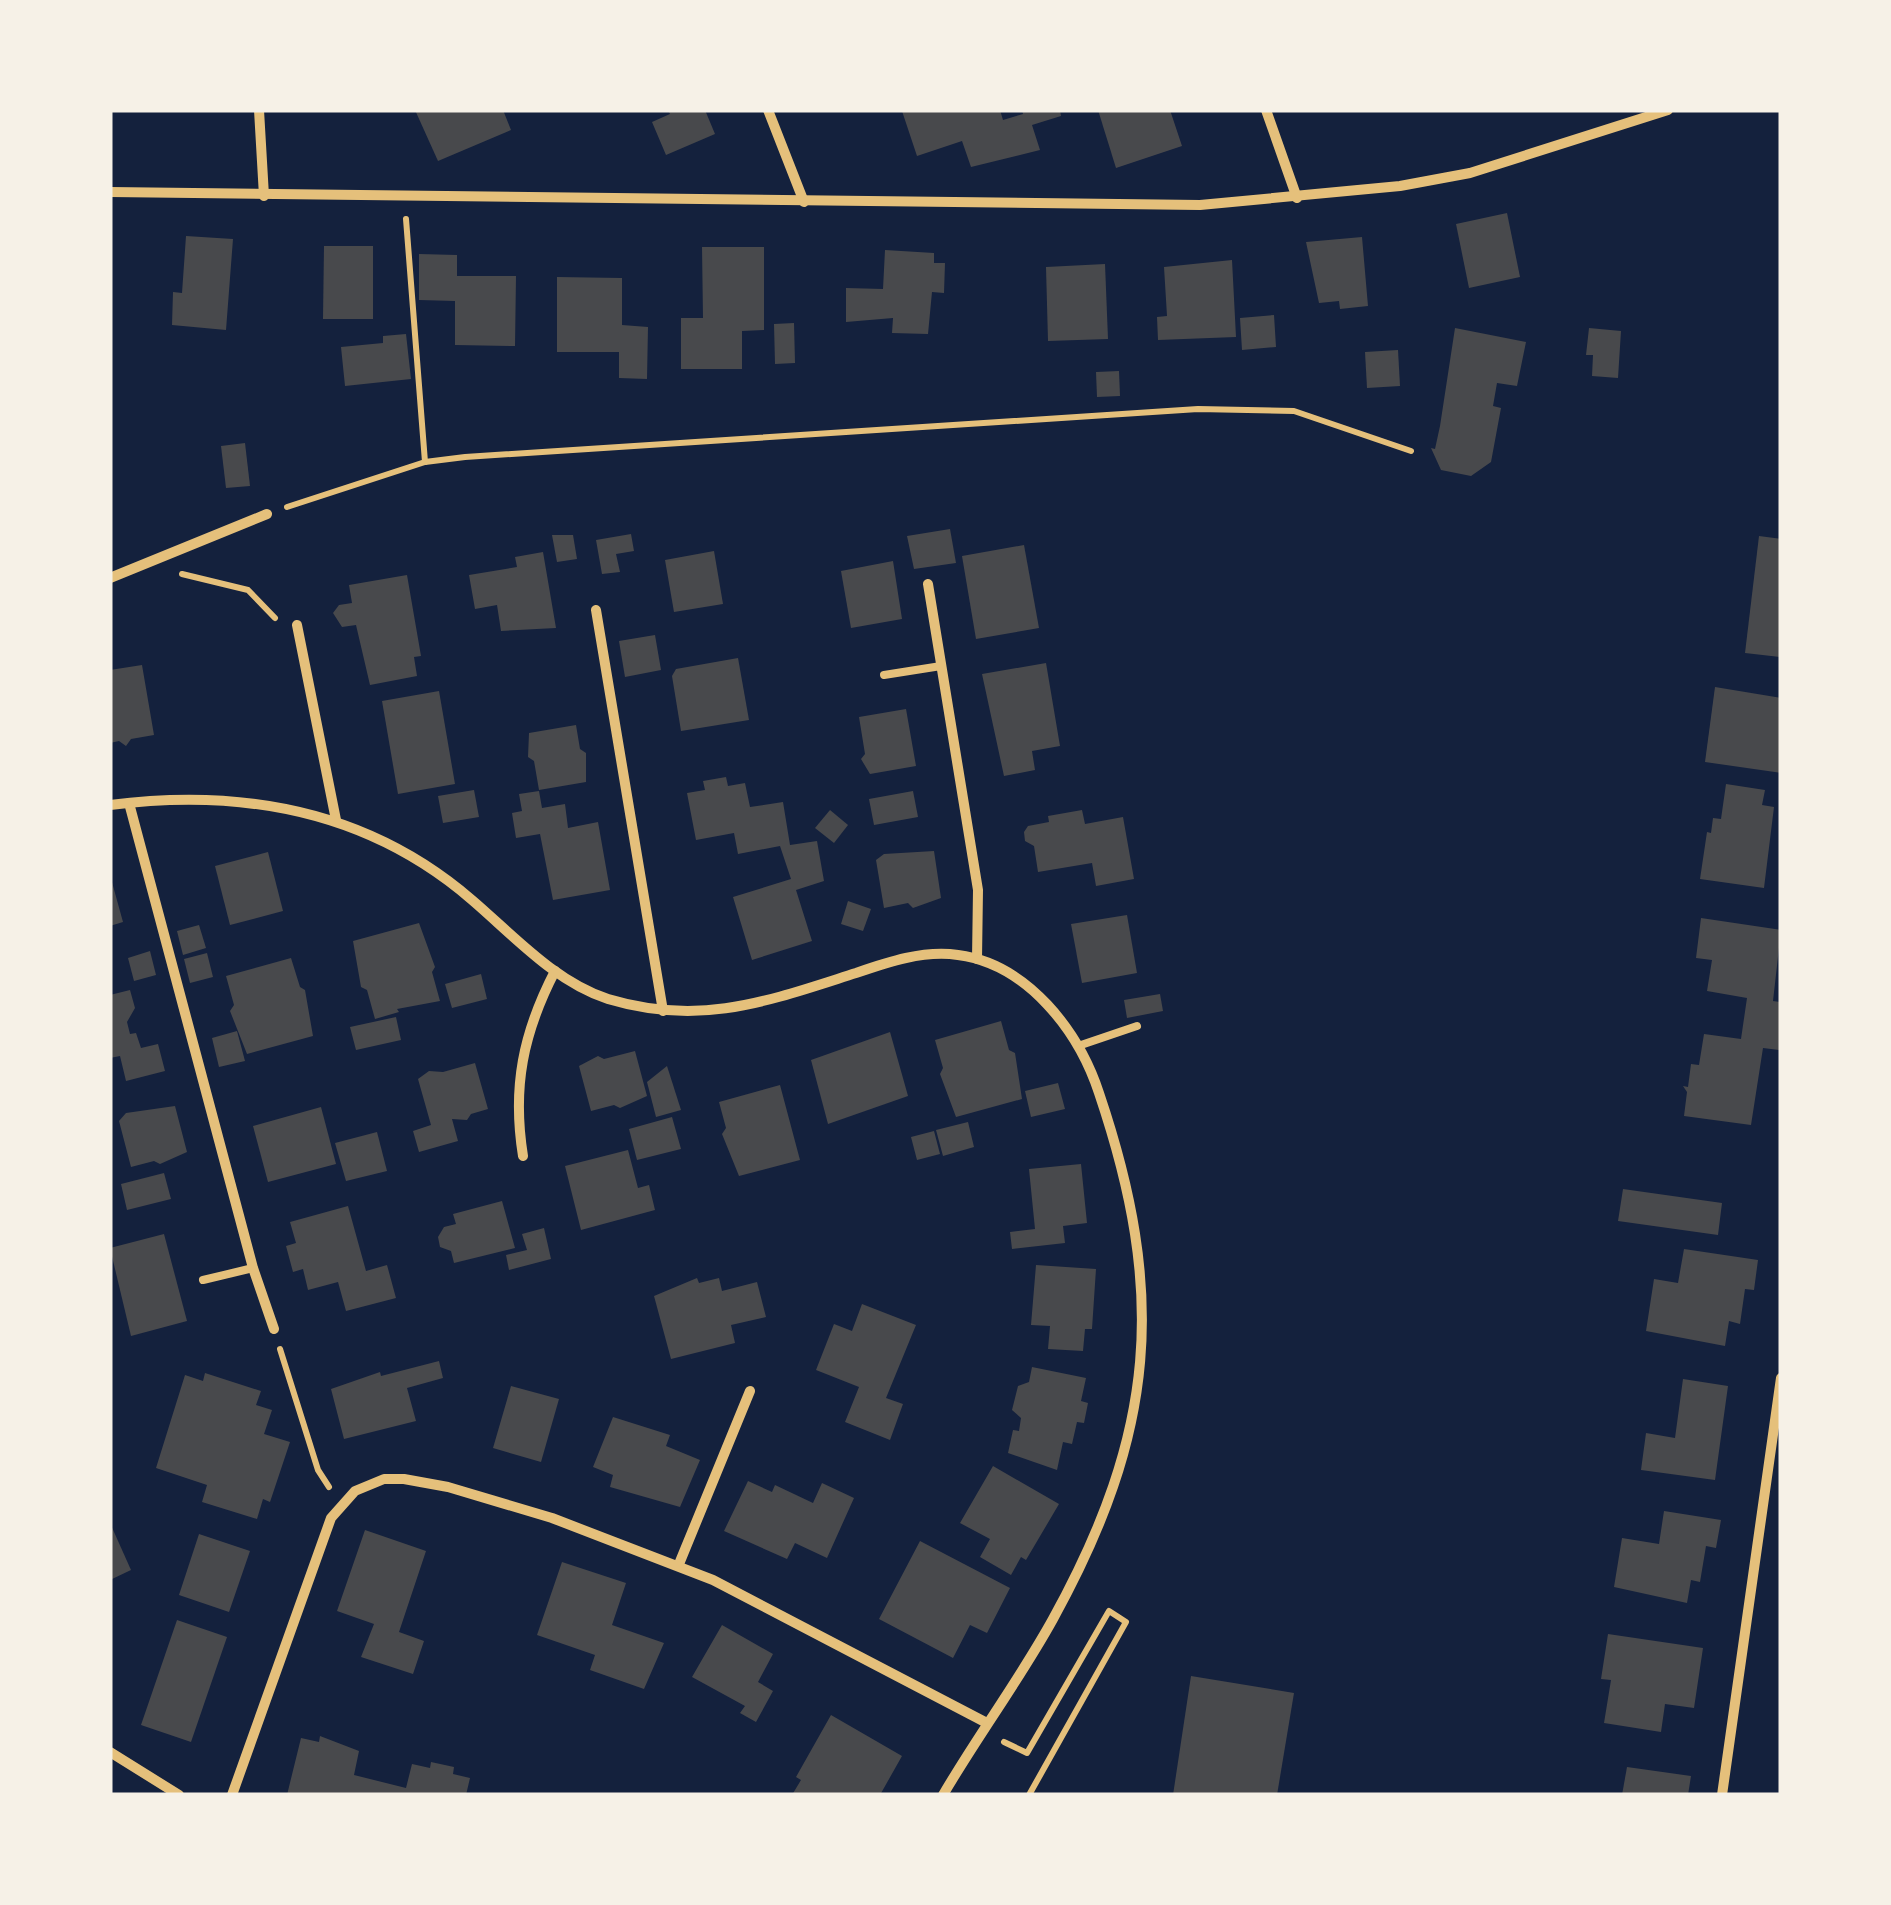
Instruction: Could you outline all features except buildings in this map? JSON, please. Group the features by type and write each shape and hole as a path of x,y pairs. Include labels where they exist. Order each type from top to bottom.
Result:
{"street":[{"path":"259,110 264,196"},
{"path":"768,110 804,202"},
{"path":"1266,110 1297,198"},
{"path":"110,192 1171,206 1297,198 1470,173 1668,110"},
{"path":"110,578 268,514"},
{"path":"928,584 978,890 977,959"},
{"path":"596,610 663,1011"},
{"path":"297,625 336,820"},
{"path":"110,805 247,800 336,820 412,854 555,971 604,998 663,1011 708,1012 746,1007 908,958 942,954 977,959 1038,998 1081,1045 1134,1208 1142,1267 1143,1320 1134,1404 1124,1454 1095,1536 1051,1623 943,1795"},
{"path":"129,803 253,1268 274,1329"},
{"path":"524,1156 516,1100 520,1061 538,1005 555,971"},
{"path":"1722,1795 1781,1378"},
{"path":"680,1564 750,1391"},
{"path":"232,1795 320,1541 343,1500 384,1480 420,1482 552,1518 680,1564 795,1620 983,1726"},
{"path":"110,1752 178,1795"}],"lane":[{"path":"884,675 941,666"},
{"path":"1081,1045 1137,1026"},
{"path":"204,1280 253,1268"}],"path":[{"path":"406,218 425,462"},
{"path":"268,514 425,462 1198,410 1294,410 1411,451"},
{"path":"159,561 192,578 248,590 275,618 297,625"},
{"path":"274,1329 318,1470 343,1500"},
{"path":"983,1726 1027,1753 1108,1611 1126,1622 1029,1795"}]}
